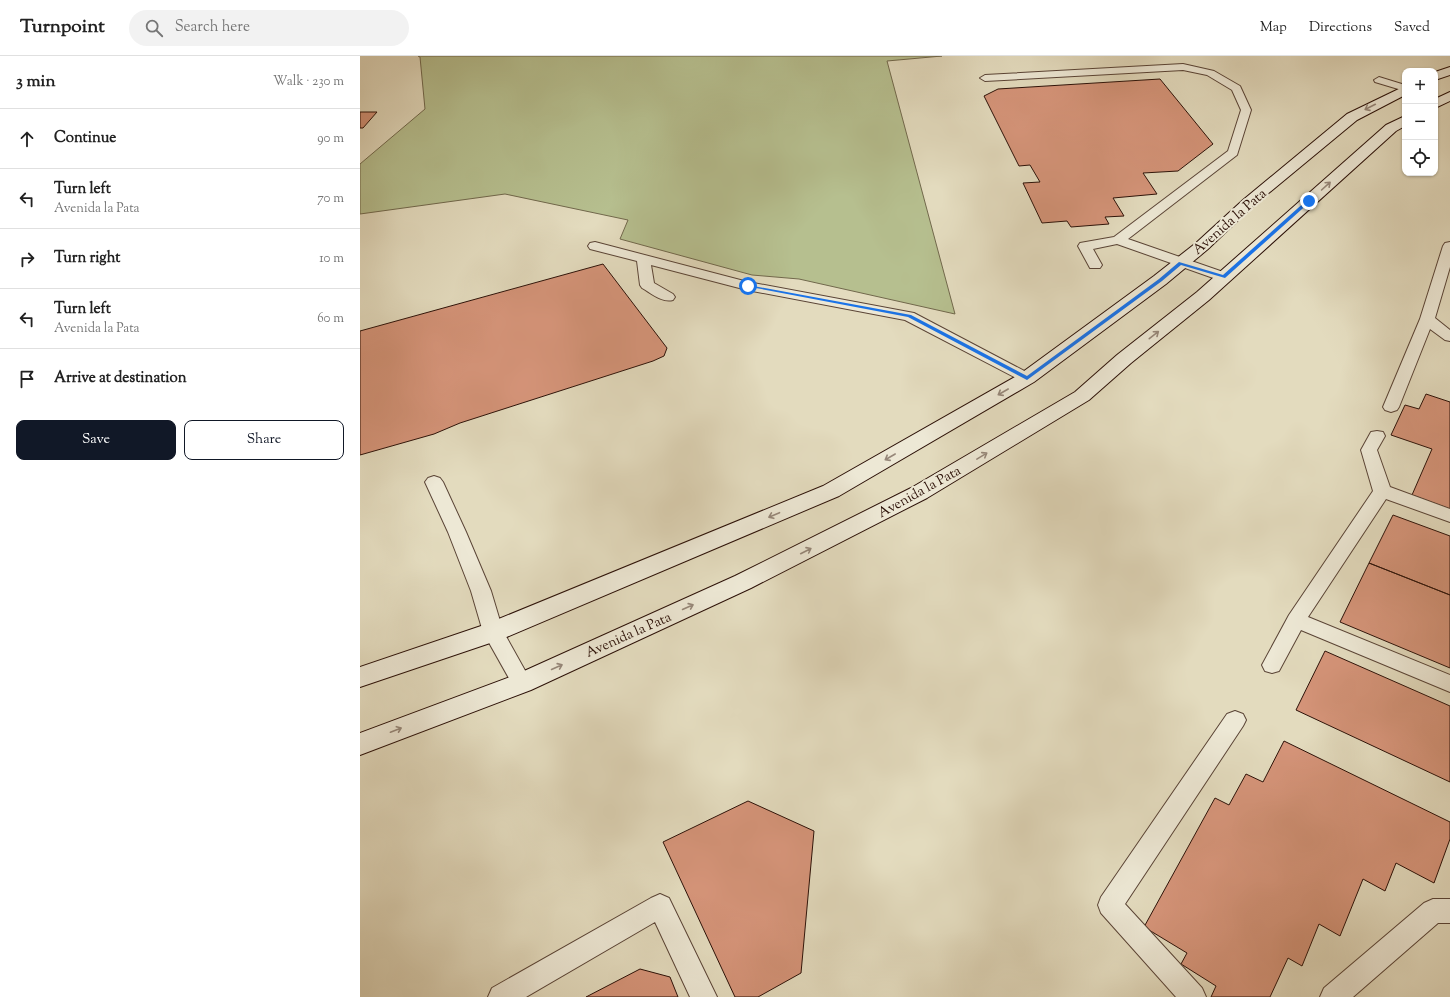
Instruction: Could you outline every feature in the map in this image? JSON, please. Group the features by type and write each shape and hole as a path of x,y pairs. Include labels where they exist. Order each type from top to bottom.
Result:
{"main road":[{"path":"1438,75 1450,71"},
{"name":"Avenida la Pata","path":"360,677 493,632 831,491 1027,378 1160,280 1248,203 1352,117 1402,91"},
{"path":"1438,102 1450,96"},
{"name":"Avenida la Pata","path":"360,744 522,683 742,582 919,493 1082,396 1124,359 1203,296 1391,128 1402,122"}],"lane":[{"path":"985,78 1183,67 1210,73 1236,88 1246,110 1233,153 1118,240 1085,246 1095,265"},
{"path":"1379,80 1402,88"},
{"path":"1118,240 1180,263 1224,277"},
{"path":"595,246 748,286 909,316 1027,378"},
{"path":"1391,407 1426,319 1445,278 1450,246"},
{"path":"644,260 647,285 668,297"},
{"path":"1426,319 1450,337"},
{"path":"1377,436 1369,450 1382,491"},
{"path":"434,482 481,591 493,632 522,683"},
{"path":"1382,491 1450,516"},
{"path":"1272,665 1296,620 1382,491"},
{"path":"1296,620 1450,684"},
{"path":"1193,997 1110,905 1234,720"},
{"path":"501,997 660,906 704,997"},
{"path":"1333,997 1434,911 1450,911"}],"green space":[{"path":"418,56 942,56 887,61 955,314 799,279 752,275 620,239 628,220 505,194 360,214 360,164 425,109 420,57"}],"building":[{"path":"1160,79 1213,144 1178,171 1143,173 1157,194 1113,198 1124,216 1105,217 1109,224 1071,227 1067,221 1042,223 1023,183 1040,182 1030,165 1019,166 984,96 998,89"},
{"path":"360,112 377,112 363,128 360,128"},
{"path":"603,264 667,348 664,356 653,361 460,423 434,434 360,455 360,331"},
{"path":"1426,394 1450,402 1450,509 1412,495 1432,449 1391,435 1405,405 1419,409"},
{"path":"1393,515 1450,536 1450,595 1369,563"},
{"path":"1369,563 1450,595 1450,668 1340,622"},
{"path":"1325,651 1450,706 1450,782 1296,710"},
{"path":"1284,741 1450,822 1450,839 1434,883 1396,863 1385,891 1363,879 1340,936 1319,924 1302,966 1288,958 1270,997 1211,997 1216,986 1181,964 1187,953 1144,927 1215,798 1229,805 1246,774 1263,782"},
{"path":"748,801 814,831 801,973 758,997 735,997 663,842"},
{"path":"640,969 670,977 678,997 586,997"}],"route":[{"path":"748,286 909,316 1027,378 1160,280 1180,263 1224,277 1309,201"}]}
